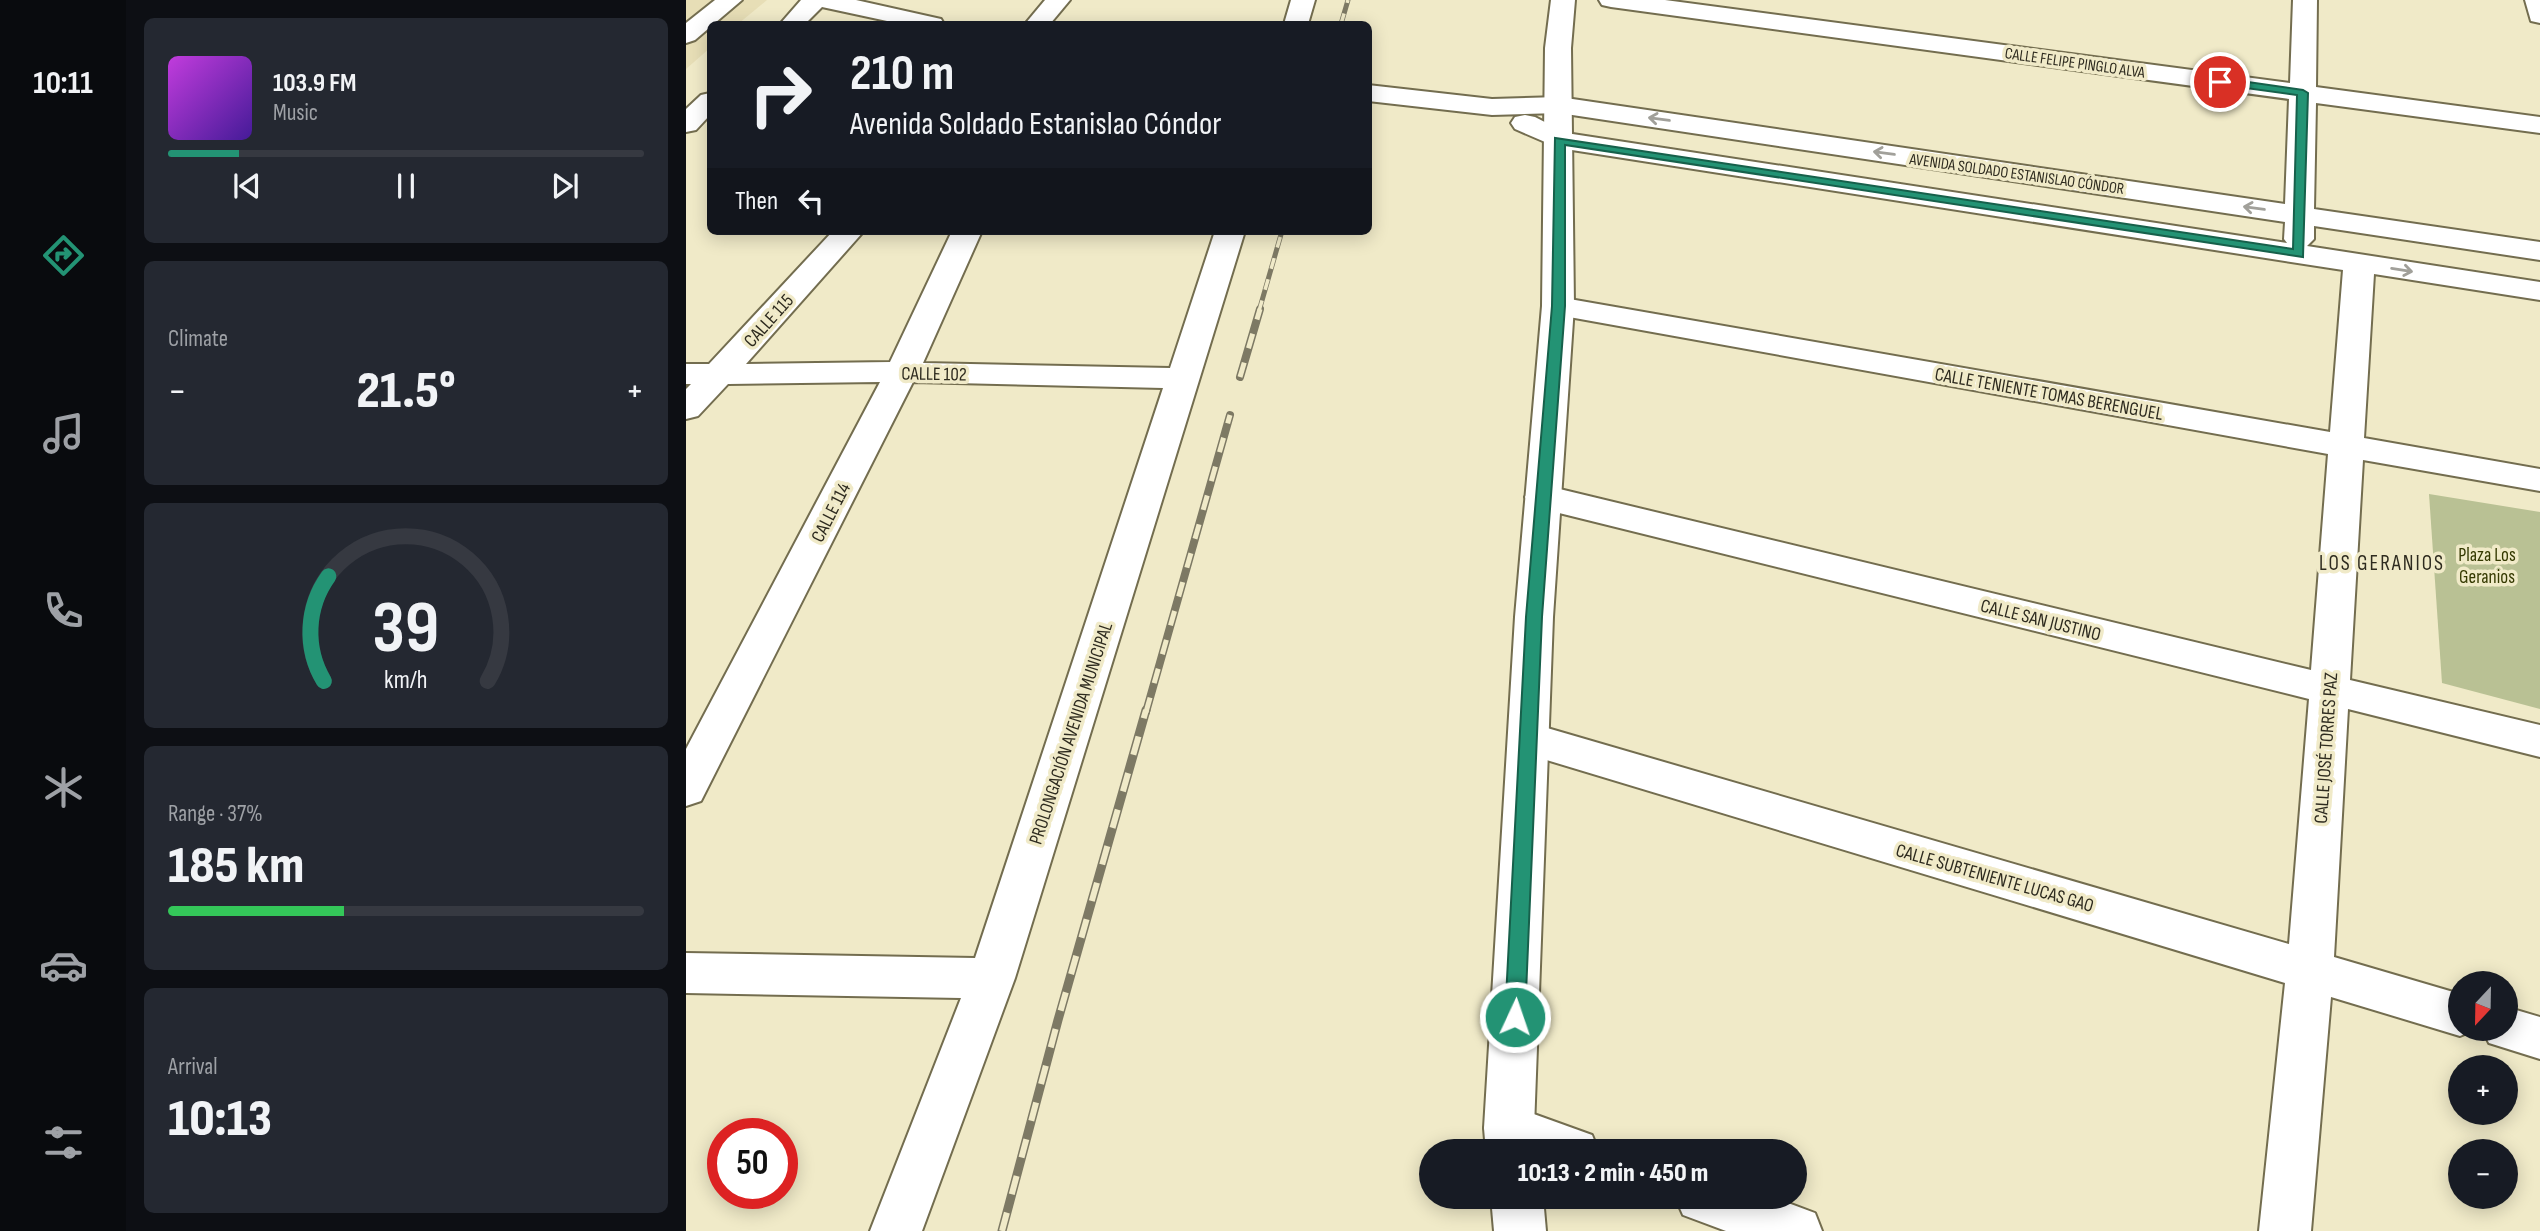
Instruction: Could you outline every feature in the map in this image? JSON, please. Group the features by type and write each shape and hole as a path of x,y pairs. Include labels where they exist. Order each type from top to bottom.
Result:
{"street":[{"path":"686,35 730,0"},
{"path":"795,21 815,0"},
{"path":"823,0 918,21"},
{"path":"1040,21 1058,0"},
{"path":"1297,21 1303,0"},
{"path":"1510,1139 1534,617 1558,306 1558,48 1563,0"},
{"name":"CALLE FELIPE PINGLO ALVA","path":"1611,0 2540,125"},
{"path":"2299,254 2305,0"},
{"path":"2537,0 2540,16"},
{"path":"686,42 707,38"},
{"name":"AVENIDA SOLDADO ESTANISLAO CÓNDOR","path":"1372,93 1492,107 1559,104 2540,251"},
{"path":"686,124 707,104"},
{"name":"AVENIDA SOLDADO ESTANISLAO CÓNDOR","path":"1492,107 1559,141 2540,291"},
{"name":"CALLE 115","path":"686,409 845,235"},
{"name":"CALLE 114","path":"686,789 902,372 965,235"},
{"name":"PROLONGACIÓN AVENIDA MUNICIPAL","path":"896,1231 992,978 1229,235"},
{"name":"CALLE JOSÉ TORRES PAZ","path":"2285,1231 2310,970 2359,263"},
{"name":"CALLE TENIENTE TOMAS BERENGUEL","path":"1558,306 2540,480"},
{"name":"CALLE 102","path":"686,374 902,372 1182,378"},
{"name":"CALLE SAN JUSTINO","path":"1543,497 2540,740"},
{"name":"CALLE SUBTENIENTE LUCAS GAO","path":"1530,739 2448,1011"},
{"path":"686,973 992,978"},
{"path":"2518,1032 2540,1038"},
{"path":"1518,1209 1520,1231"},
{"path":"1735,1209 1796,1231"}],"shaded area":[{"path":"686,0 767,0 742,21 707,21 707,51 686,69"}],"green space":[{"name":"Plaza Los Geranios","path":"2429,494 2540,512 2540,709 2442,683"}],"railway":[{"path":"1342,21 1348,0"},
{"path":"1259,311 1281,235"},
{"path":"1240,377 1260,309"},
{"path":"1146,712 1230,415"},
{"path":"1002,1231 1058,1020 1146,710"}],"district":[{"name":"LOS GERANIOS","path":"2382,563"}],"route":[{"path":"1515,1017 1534,617 1558,306 1559,141 2299,254 2303,93 2220,82"}]}
